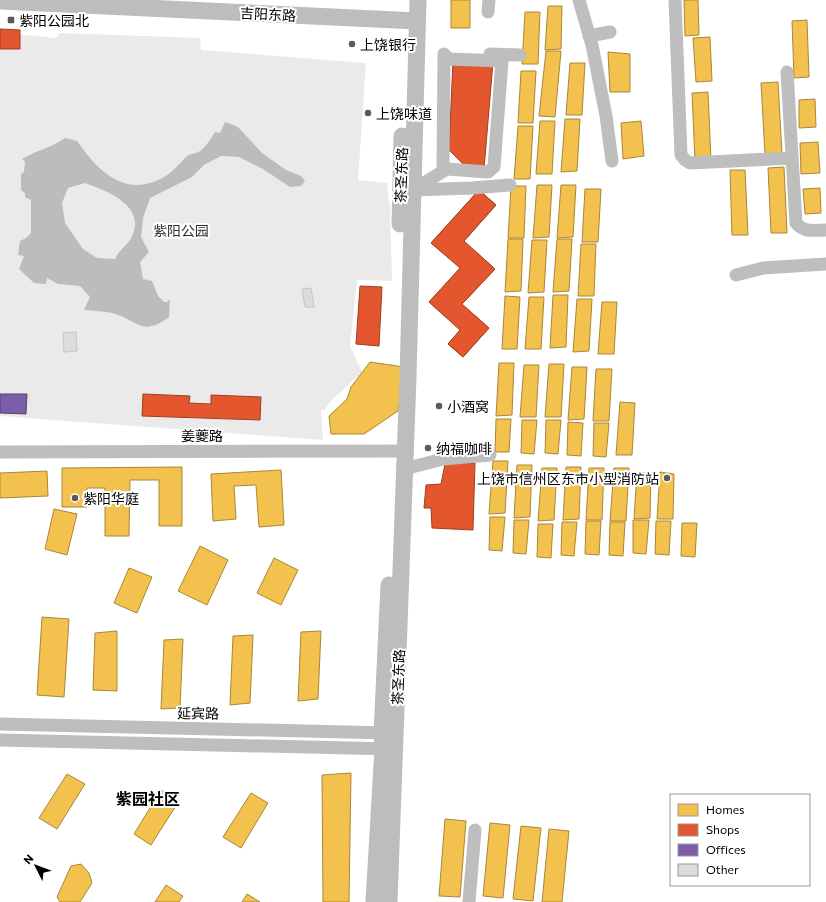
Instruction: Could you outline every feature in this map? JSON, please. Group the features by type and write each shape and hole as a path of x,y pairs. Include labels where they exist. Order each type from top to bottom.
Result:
{"main road":[{"name":"茶圣东路","path":"407,0 412,20"},
{"name":"茶圣东路","path":"389,902 389,741 399,451 406,424 408,347 406,190 412,20 418,0"},
{"name":"吉阳东路","path":"0,2 412,20"},
{"name":"茶圣东路","path":"374,902 389,741 404,469 399,451"}],"street":[{"path":"579,0 589,36 606,116 612,161"},
{"path":"675,0 681,155 684,160 690,163 792,158"},
{"path":"589,36 610,32"},
{"path":"406,190 447,169 488,172 494,167 502,61 449,59 438,54"},
{"path":"438,54 443,171"},
{"path":"438,54 520,55"},
{"path":"787,72 796,223 800,228 806,230 826,230"},
{"path":"406,190 510,185"},
{"path":"736,275 763,268 826,264"},
{"name":"姜夔路","path":"0,452 399,451"},
{"path":"404,469 443,459 490,455"},
{"name":"延宾路","path":"0,724 389,741"},
{"path":"0,740 389,741"},
{"path":"469,902 475,830"}],"green space":[{"name":"紫阳公园","path":"0,33 56,38 60,33 200,38 201,50 366,63 358,180 387,183 390,208 392,281 357,280 350,346 362,372 331,401 324,410 321,410 323,440 0,416"}],"shaded area":[{"path":"225,122 238,127 262,153 286,170 301,176 305,181 301,186 290,187 263,169 239,157 221,156 204,165 192,177 150,198 143,218 141,237 149,252 140,262 143,279 152,281 158,296 164,302 167,302 170,299 169,317 160,323 145,327 112,313 84,310 90,297 80,286 58,284 47,278 46,284 34,283 19,269 24,256 18,255 20,241 31,233 31,200 25,197 25,193 21,190 21,174 24,172 25,162 22,159 54,145 65,138 77,141 103,171 125,183 137,185 150,183 164,177 188,156 202,149 209,142 215,132 220,133","holes":["85,183 111,194 127,206 133,213 135,221 134,231 128,243 119,252 115,259 97,258 83,249 65,223 62,203 68,188"]}],"building: Homes":[{"path":"451,0 470,0 470,28 451,28"},
{"path":"684,0 698,0 699,35 685,36"},
{"path":"548,6 562,6 561,49 545,50"},
{"path":"525,12 540,12 538,64 522,64"},
{"path":"807,20 809,77 794,78 792,21"},
{"path":"710,37 712,81 696,82 693,38"},
{"path":"546,51 561,51 555,117 539,116"},
{"path":"608,52 630,54 630,92 610,92"},
{"path":"570,63 585,63 582,115 566,115"},
{"path":"521,71 536,71 533,123 518,123"},
{"path":"778,82 782,154 765,155 761,83"},
{"path":"708,92 711,160 695,161 692,93"},
{"path":"815,99 816,127 799,128 799,100"},
{"path":"565,119 580,119 577,171 561,172"},
{"path":"540,121 555,121 552,174 536,174"},
{"path":"641,121 644,156 623,159 621,123"},
{"path":"518,126 533,126 530,179 514,179"},
{"path":"818,142 820,173 801,174 800,143"},
{"path":"784,167 787,233 771,233 768,168"},
{"path":"730,170 745,170 748,235 732,235"},
{"path":"537,185 552,185 549,237 533,238"},
{"path":"561,185 576,185 573,237 557,238"},
{"path":"511,186 526,186 524,238 508,238"},
{"path":"820,188 821,213 805,214 803,189"},
{"path":"585,189 601,189 598,242 582,242"},
{"path":"479,190 496,205 449,258 431,243"},
{"path":"508,239 523,239 521,291 505,292"},
{"path":"557,239 572,239 569,291 553,292"},
{"path":"532,240 547,240 544,292 528,293"},
{"path":"581,244 596,244 594,296 578,296"},
{"path":"476,252 495,269 448,319 429,302"},
{"path":"553,295 568,295 566,347 550,348"},
{"path":"505,296 520,297 517,349 502,349"},
{"path":"529,297 544,297 541,349 525,349"},
{"path":"577,299 592,299 589,351 573,352"},
{"path":"602,302 617,302 614,354 598,354"},
{"path":"474,315 489,328 463,357 448,344"},
{"path":"370,362 404,367 398,411 364,434 331,434 329,416 347,399 351,387"},
{"path":"499,363 514,363 512,415 496,416"},
{"path":"549,364 564,364 561,417 545,417"},
{"path":"524,365 539,365 536,417 520,417"},
{"path":"572,367 587,367 584,419 568,420"},
{"path":"596,369 612,369 609,421 593,421"},
{"path":"620,402 635,403 632,455 616,455"},
{"path":"496,419 511,419 509,452 495,452"},
{"path":"522,420 537,420 534,454 521,453"},
{"path":"546,420 561,420 558,454 545,453"},
{"path":"568,422 583,423 581,456 567,455"},
{"path":"594,423 609,423 606,457 593,456"},
{"path":"493,461 508,461 505,513 489,514"},
{"path":"517,465 532,465 530,517 514,518"},
{"name":"紫阳华庭","path":"182,467 182,526 159,526 159,480 130,480 129,536 105,536 105,488 87,488 87,507 62,507 62,468"},
{"path":"566,467 581,467 579,519 563,520"},
{"path":"542,468 557,468 554,520 538,521"},
{"path":"589,468 604,468 602,520 586,520"},
{"path":"614,468 629,468 626,521 610,521"},
{"path":"281,470 284,525 259,527 256,485 234,486 236,519 213,521 211,474"},
{"name":"紫阳华庭","path":"47,471 48,496 0,498 0,473"},
{"path":"637,472 651,474 650,518 634,519"},
{"path":"660,472 674,474 673,519 657,519"},
{"name":"紫阳华庭","path":"54,509 77,514 67,555 45,549"},
{"path":"490,517 505,517 502,551 489,550"},
{"path":"514,520 529,520 526,554 513,553"},
{"path":"633,520 649,520 646,554 633,553"},
{"path":"586,521 601,521 599,555 585,554"},
{"path":"656,521 671,521 669,555 655,554"},
{"path":"562,522 577,522 574,556 561,555"},
{"path":"610,522 625,522 623,556 609,555"},
{"path":"682,523 697,523 695,557 681,556"},
{"path":"538,524 553,524 551,558 537,557"},
{"path":"200,546 228,560 207,605 178,591"},
{"path":"274,558 298,570 281,605 257,593"},
{"path":"129,568 152,577 137,613 114,603"},
{"path":"42,617 69,619 64,697 37,695"},
{"path":"117,631 117,691 93,690 95,633"},
{"path":"321,631 318,699 298,701 301,632"},
{"path":"253,635 250,703 230,705 233,636"},
{"path":"183,639 180,708 161,709 164,640"},
{"path":"351,773 349,902 323,902 322,775"},
{"path":"67,774 85,784 57,829 39,818"},
{"path":"161,790 179,801 151,845 134,834"},
{"path":"251,793 268,803 241,848 223,837"},
{"path":"445,819 466,821 460,897 439,896"},
{"path":"490,823 510,825 503,898 483,896"},
{"path":"521,826 541,828 533,901 513,899"},
{"path":"549,829 569,831 562,902 542,902"},
{"path":"81,864 89,873 92,883 80,902 60,902 57,897 71,866"},
{"path":"166,885 183,896 179,902 155,902"},
{"path":"247,894 260,902 242,902"}],"building: Shops":[{"path":"0,29 20,30 20,49 0,49"},
{"path":"453,60 493,62 484,169 467,168 449,150"},
{"path":"479,190 496,205 464,241 495,269 462,304 489,328 463,357 448,344 460,330 429,302 460,268 431,243"},
{"path":"360,286 382,287 379,346 356,344"},
{"path":"143,394 190,396 189,403 211,404 211,395 261,397 260,420 142,416"},
{"path":"475,463 473,530 432,528 431,508 424,508 426,485 441,484 445,464"}],"building: Offices":[{"path":"0,394 27,394 26,414 0,413"}],"building: Other":[{"path":"311,288 314,307 305,307 302,289"},
{"path":"76,332 77,351 64,352 63,333"}],"place":[{"name":"紫阳公园北","path":"11,20"},
{"name":"上饶银行","path":"352,44"},
{"name":"上饶味道","path":"368,113"},
{"name":"小酒窝","path":"439,406"},
{"name":"纳福咖啡","path":"428,448"},
{"name":"上饶市信州区东市小型消防站","path":"667,478"},
{"name":"紫阳华庭","path":"75,498"}],"district":[{"name":"紫园社区","path":"148,798"}]}
